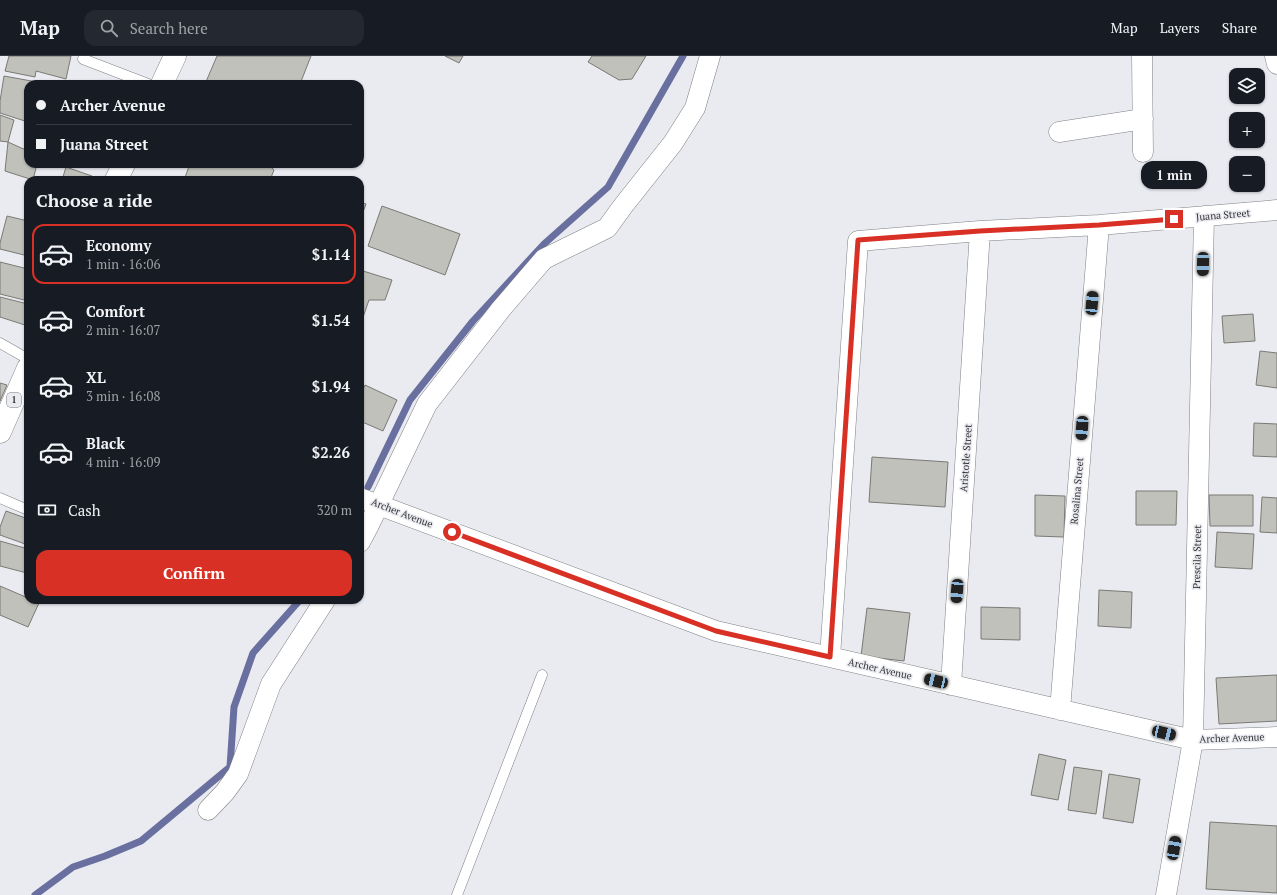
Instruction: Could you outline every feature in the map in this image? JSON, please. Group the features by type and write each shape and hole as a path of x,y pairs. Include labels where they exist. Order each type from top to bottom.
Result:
{"highway":[{"path":"164,80 175,56"},
{"name":"1","path":"0,432 24,375"}],"street":[{"path":"364,535 427,404 501,309 544,259 608,228 623,206 674,143 695,108 710,56"},
{"path":"1142,56 1144,152"},
{"path":"1275,56 1277,64"},
{"path":"1059,132 1143,119"},
{"name":"Juana Street","path":"830,657 858,240 980,231 1099,225 1277,210"},
{"name":"Prescila Street","path":"1166,895 1193,740 1204,216"},
{"name":"Rosalina Street","path":"1060,710 1099,225"},
{"name":"Aristotle Street","path":"951,685 980,231"},
{"name":"Archer Avenue","path":"364,499 716,631 1193,740 1277,737"},
{"path":"208,810 225,792 238,774 271,684 322,604"}],"lane":[{"path":"83,59 138,80"},
{"path":"0,343 24,365"},
{"path":"0,498 24,508"},
{"path":"457,895 542,675"}],"building":[{"path":"9,56 71,56 66,79 36,71 35,77 5,71"},
{"path":"217,56 311,56 302,80 207,80"},
{"path":"445,56 463,56 459,63"},
{"path":"592,56 646,56 632,79 619,80 588,62"},
{"path":"4,76 26,80 24,80 24,121 0,113 0,101"},
{"path":"0,115 14,120 8,142 0,141"},
{"path":"8,142 24,149 24,168 36,168 34,176 24,177 5,171"},
{"path":"66,168 69,168 92,176 63,176"},
{"path":"188,168 272,168 274,170 272,176 186,176"},
{"path":"382,206 460,234 445,275 368,246"},
{"path":"7,216 24,220 24,255 0,249 0,243"},
{"path":"0,262 24,268 24,300 0,294"},
{"path":"364,271 392,280 385,300 369,300 364,314"},
{"path":"0,297 24,303 24,325 0,317"},
{"path":"1253,314 1255,341 1224,343 1222,316"},
{"path":"1260,351 1277,353 1277,388 1256,385"},
{"path":"0,383 7,385 0,401"},
{"path":"365,385 397,400 383,431 364,423"},
{"path":"1254,423 1277,424 1277,457 1253,456"},
{"path":"872,457 948,462 945,507 869,502"},
{"path":"1136,491 1177,491 1176,525 1136,525"},
{"path":"1035,495 1065,496 1064,537 1035,536"},
{"path":"1209,495 1253,495 1253,526 1210,526"},
{"path":"1262,497 1277,498 1277,533 1260,532"},
{"path":"6,511 24,518 24,544 0,535 0,527"},
{"path":"1217,532 1254,534 1252,569 1215,567"},
{"path":"0,541 24,548 24,572 0,566"},
{"path":"0,586 24,596 24,604 39,604 28,627 0,615"},
{"path":"1099,590 1132,592 1131,628 1098,626"},
{"path":"981,607 1020,608 1020,640 981,639"},
{"path":"867,608 910,613 904,661 861,656"},
{"path":"1277,675 1277,721 1219,724 1216,678"},
{"path":"1039,754 1066,760 1058,800 1031,795"},
{"path":"1074,767 1102,771 1096,814 1068,810"},
{"path":"1109,774 1140,779 1133,823 1103,818"},
{"path":"1210,822 1277,826 1277,893 1206,889"}],"waterway":[{"path":"368,487 410,400 473,321 544,244 608,187 683,56"},
{"path":"35,895 73,867 141,841 230,767 234,707 253,653 296,604"}],"route":[{"path":"452,532 716,631 830,657 858,240 1174,219"}]}
